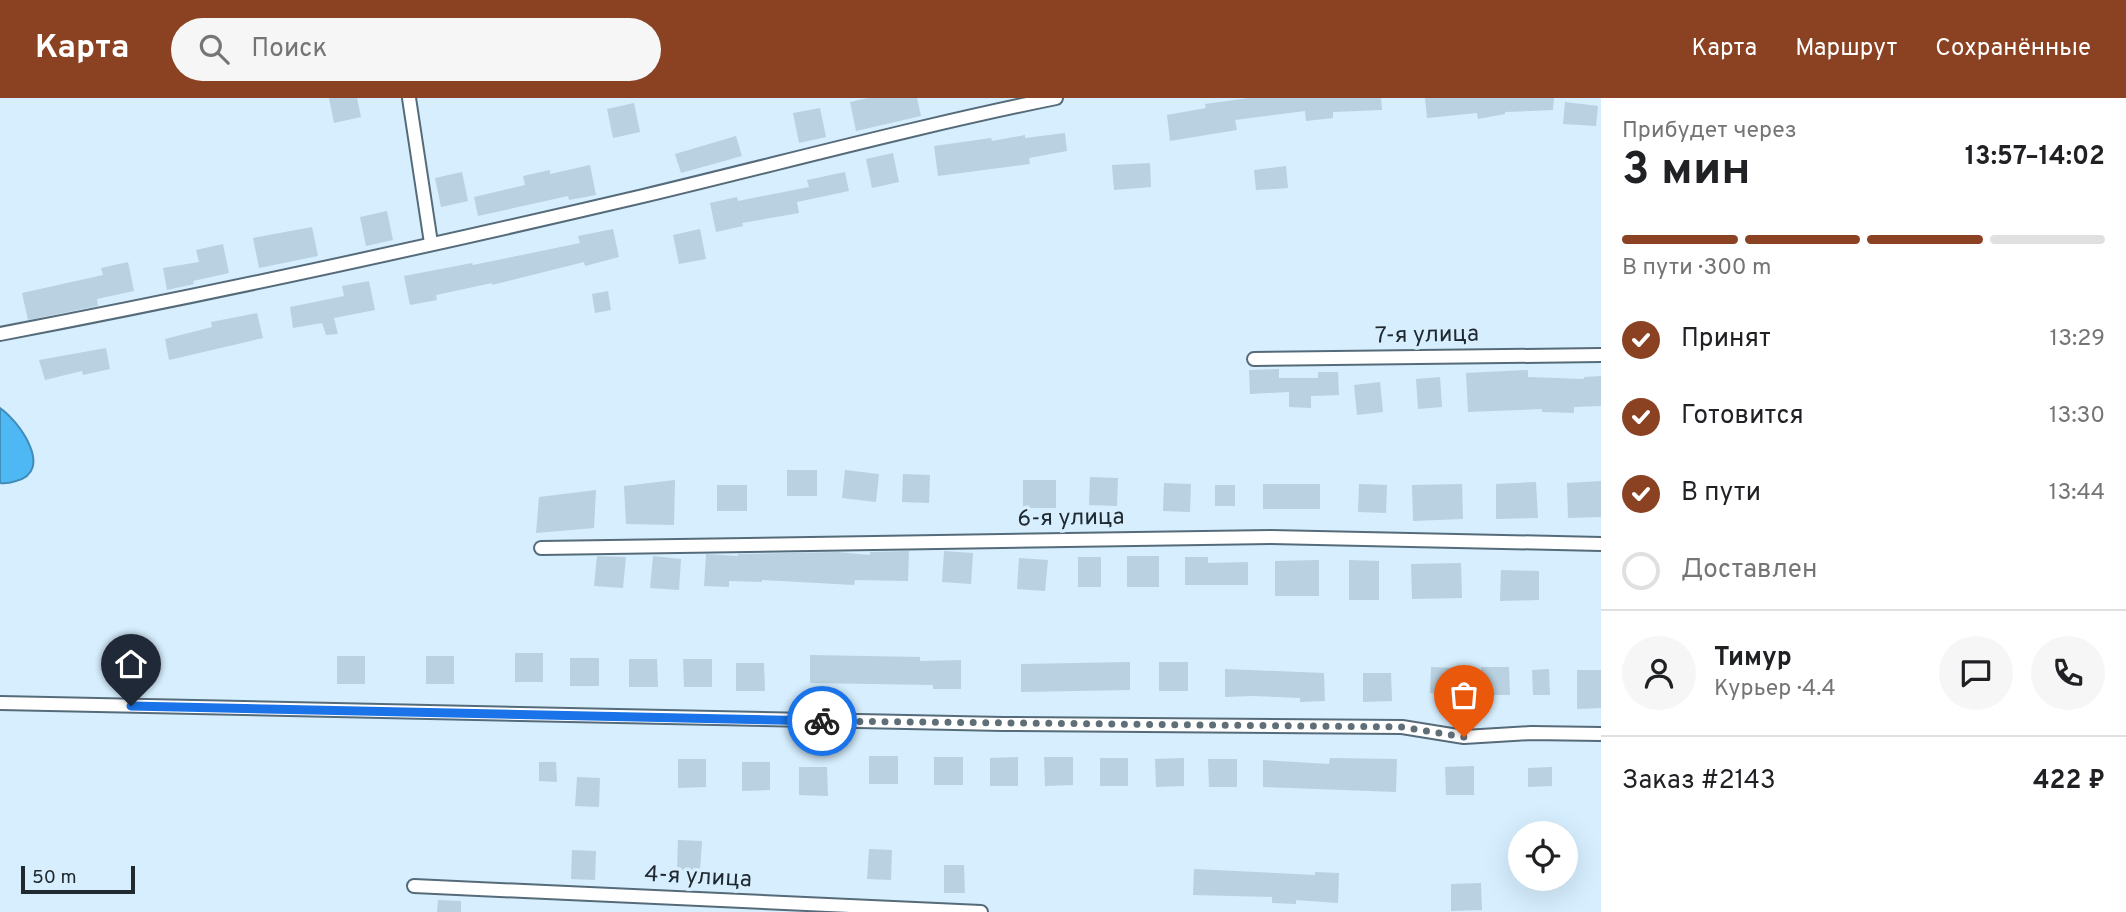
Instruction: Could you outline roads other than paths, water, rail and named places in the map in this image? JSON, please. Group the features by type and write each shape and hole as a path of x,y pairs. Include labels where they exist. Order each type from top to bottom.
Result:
{"street":[{"path":"409,98 431,243"},
{"path":"0,334 93,318 431,243 645,195 942,121 1056,98"},
{"name":"7-я улица","path":"1254,359 1601,355"},
{"name":"6-я улица","path":"541,548 1270,537 1601,544"},
{"path":"0,703 1003,724 1402,727 1464,737 1531,733 1601,734"},
{"name":"4-я улица","path":"414,886 981,912"}],"water":[{"path":"0,408 24,434 33,457 33,467 27,476 6,483 0,483"}]}
